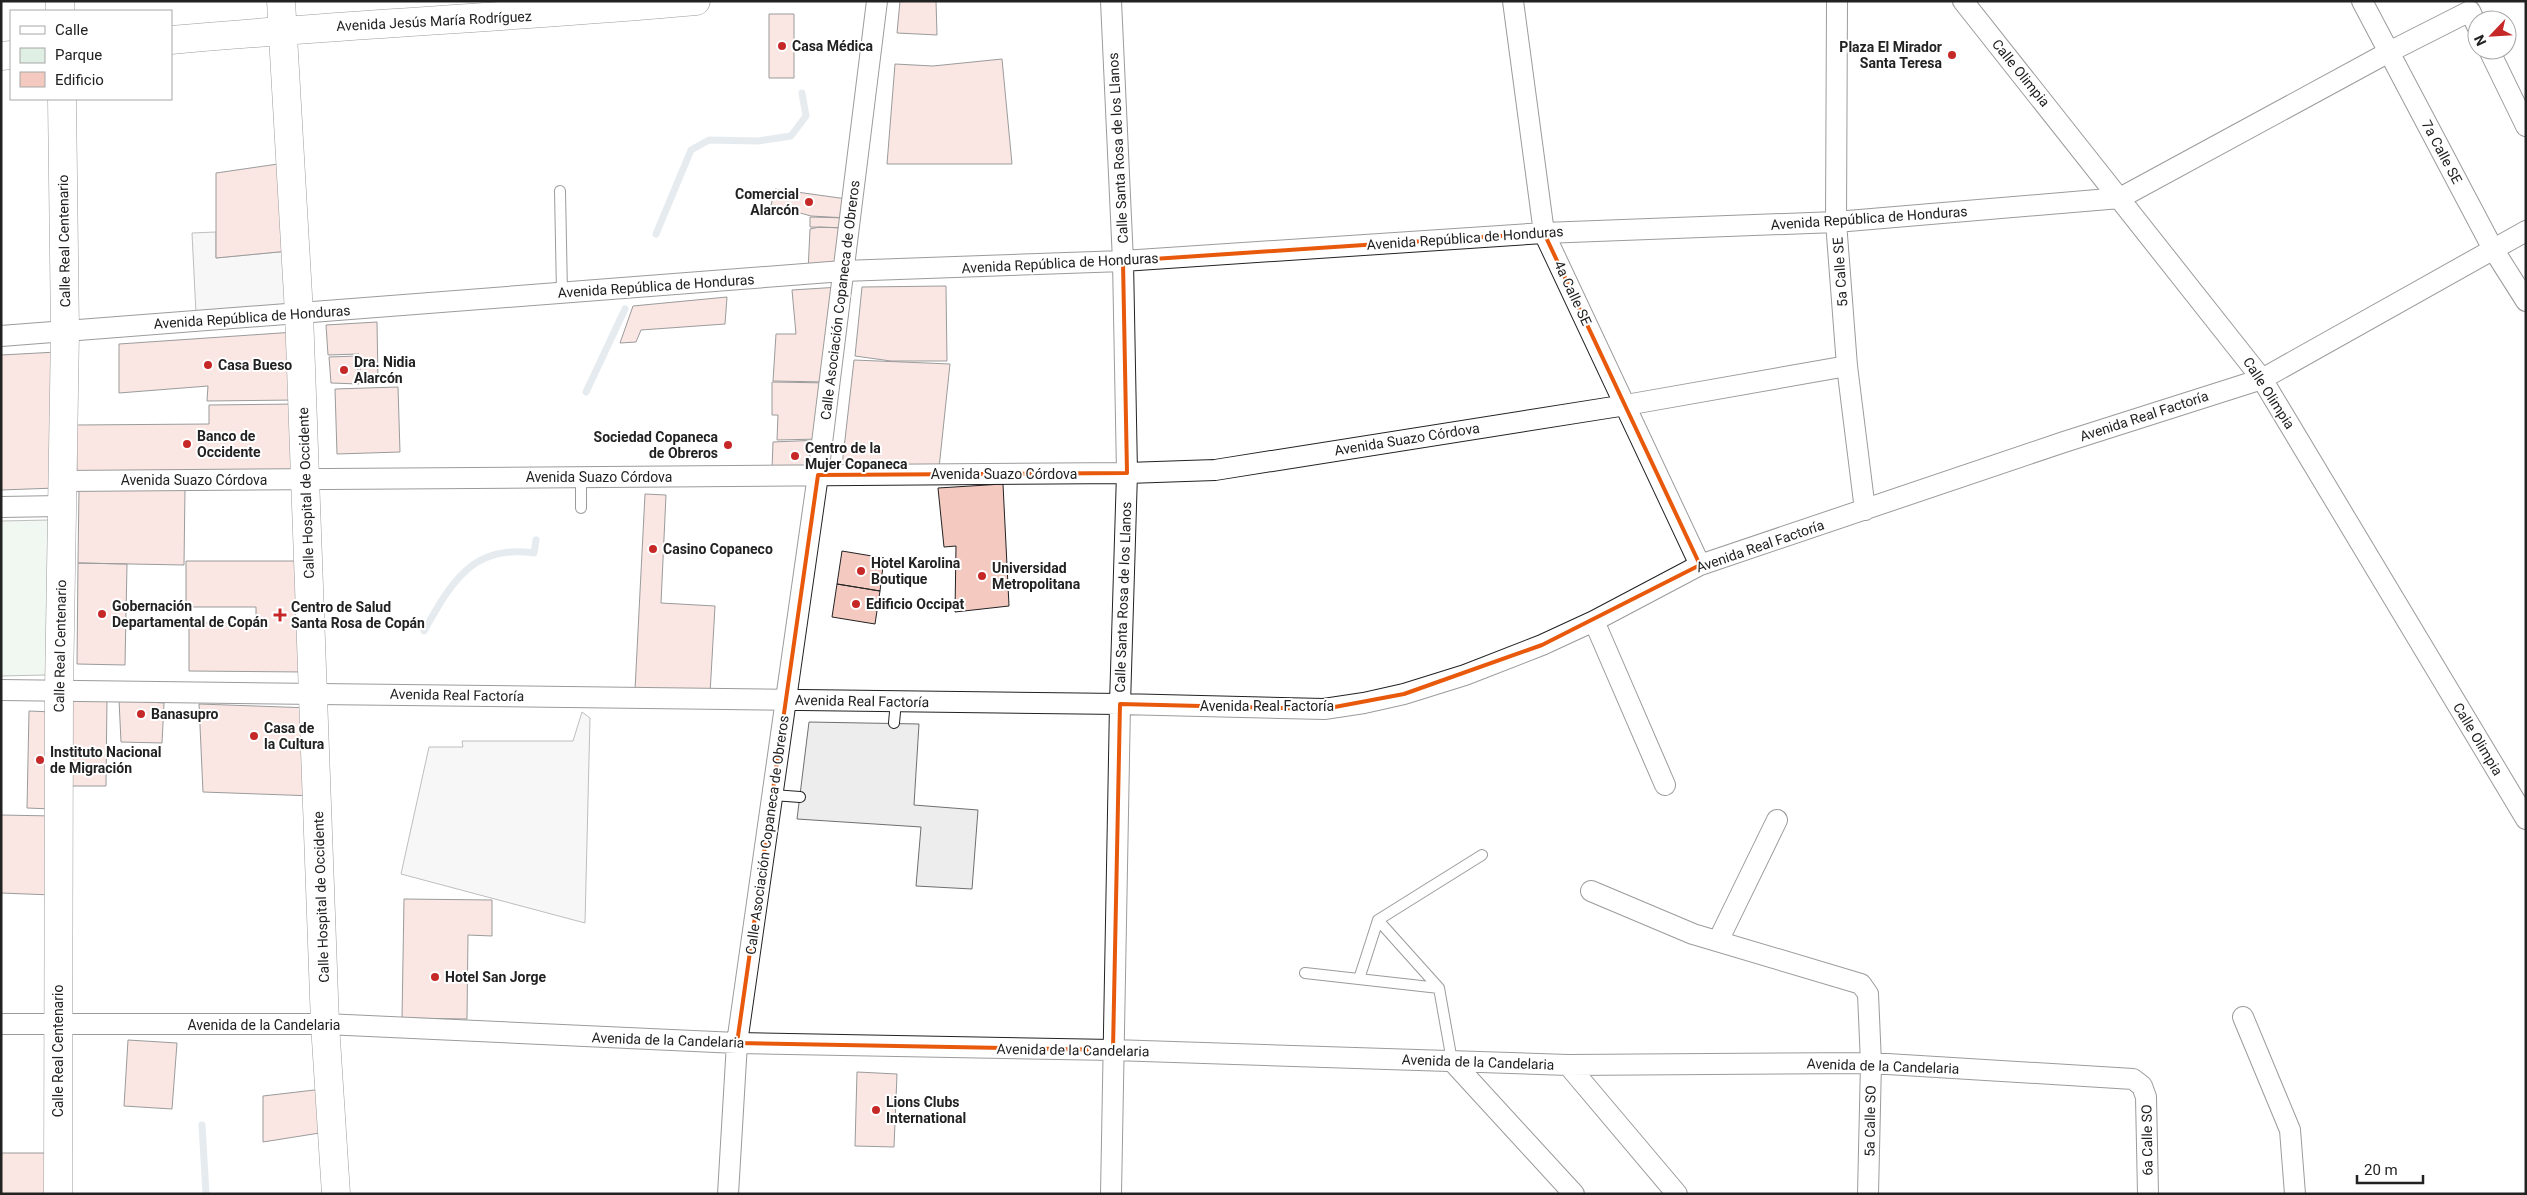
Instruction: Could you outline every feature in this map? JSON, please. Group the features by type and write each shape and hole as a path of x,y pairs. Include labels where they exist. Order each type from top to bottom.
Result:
{"street":[{"name":"Calle Hospital de Occidente","path":"281,1 300,313 305,479 315,694 325,1024 336,1194"},
{"name":"Avenida Jesús María Rodríguez","path":"172,40 571,7 696,1"},
{"name":"Calle Asociación Copaneca de Obreros","path":"728,1194 737,1043 818,475 877,1"},
{"name":"Calle Santa Rosa de los Llanos","path":"1111,1 1123,261 1127,473 1120,704 1111,1194"},
{"name":"4a Calle SE","path":"1513,1 1544,233 1700,565"},
{"name":"5a Calle SE","path":"1837,1 1836,222 1847,366 1865,510"},
{"name":"Calle Olimpia","path":"1963,1 2262,379 2520,794 2526,818"},
{"name":"7a Calle SE","path":"2362,1 2492,249 2526,301"},
{"path":"2120,198 2389,52 2467,13"},
{"path":"2494,60 2526,126"},
{"name":"Calle Real Centenario","path":"58,1194 59,690 65,332 62,100"},
{"name":"Avenida República de Honduras","path":"1,336 843,272 1123,261 1544,233 1836,222 2120,198"},
{"name":"Avenida Real Factoría","path":"1,690 1120,704 1324,709 1364,703 1404,694 1465,675 1542,645 1594,621 1700,565 2064,442 2262,379 2526,231"},
{"name":"Avenida Suazo Córdova","path":"1,507 62,493 305,479 1127,473 1215,470 1626,405 1847,366"},
{"path":"1594,621 1665,785"},
{"path":"1591,891 1693,934 1718,941 1777,820"},
{"name":"5a Calle SO","path":"1718,941 1861,984 1866,988 1868,994 1871,1063 1868,1194"},
{"path":"2243,1017 2290,1130 2296,1179 2295,1194"},
{"name":"Avenida de la Candelaria","path":"1,1024 325,1024 737,1043 1113,1050 1568,1064 1871,1063 2133,1079 2142,1086"},
{"path":"1452,1060 1574,1194"},
{"path":"1568,1064 1677,1194"},
{"name":"6a Calle SO","path":"2142,1086 2146,1097 2148,1194"}],"lane":[{"path":"560,191 562,293"},
{"path":"581,477 581,508"},
{"path":"894,723 896,701"},
{"path":"773,795 800,797"},
{"path":"1359,979 1378,920 1482,856"},
{"path":"1378,920 1439,988 1452,1060"},
{"path":"1305,973 1439,988"}],"highlighted area":[{"path":"1544,233 1700,565 1542,645 1404,694 1324,709 1120,704 1113,1050 737,1043 818,475 1127,473 1123,261"}],"green space":[{"path":"49,520 46,675 1,676 1,521"}],"shaded area":[{"path":"216,232 216,258 289,251 295,309 196,314 192,233"},
{"path":"582,712 590,718 585,923 401,874 429,747 463,747 462,741 573,741"},
{"path":"809,722 919,724 914,805 978,810 972,889 916,886 921,827 797,819"}],"building":[{"path":"900,1 936,1 937,35 897,33"},
{"name":"Casa Médica","path":"769,14 794,14 794,78 769,78"},
{"path":"1002,59 1012,164 887,164 895,64 933,66"},
{"path":"285,163 289,251 216,258 216,173"},
{"name":"Comercial Alarcón","path":"775,189 847,199 847,218 811,216 771,205"},
{"path":"810,217 847,218 847,228 810,227"},
{"path":"819,227 847,228 841,270 808,272 810,229"},
{"path":"946,286 947,361 891,361 855,356 862,287"},
{"path":"840,287 828,382 773,381 776,334 796,334 792,290"},
{"path":"727,297 725,324 641,330 636,342 620,343 633,306"},
{"path":"377,322 378,381 361,382 359,354 328,355 326,325"},
{"name":"Casa Bueso","path":"295,332 297,400 207,401 208,386 119,393 119,344"},
{"path":"57,352 56,488 1,490 1,355"},
{"name":"Dra. Nidia Alarcón","path":"357,356 359,384 331,383 329,357"},
{"path":"854,360 950,364 939,468 842,466"},
{"path":"772,382 828,383 820,439 777,440 778,415 772,415"},
{"path":"398,387 400,452 337,454 335,389"},
{"name":"Banco de Occidente","path":"297,404 298,472 77,474 76,425 209,424 209,405"},
{"name":"Centro de la Mujer Copaneca","path":"820,440 816,469 772,469 773,442"},
{"name":"Universidad Metropolitana","path":"1003,484 1009,606 955,612 956,546 944,547 938,488"},
{"path":"79,489 185,489 184,565 78,563"},
{"name":"Casino Copaneco","path":"645,494 666,495 661,603 715,606 710,694 635,690"},
{"name":"Hotel Karolina Boutique","path":"842,551 884,558 880,591 837,584"},
{"name":"Centro de Salud Santa Rosa de Copán","path":"186,561 304,561 304,672 189,671 189,623 256,623 256,607 186,607"},
{"name":"Gobernación Departamental de Copán","path":"78,563 127,564 125,665 77,664"},
{"name":"Edificio Occipat","path":"837,584 880,591 875,624 832,617"},
{"path":"107,697 106,786 70,786 70,698"},
{"name":"Banasupro","path":"119,700 164,703 162,743 121,742"},
{"name":"Casa de la Cultura","path":"199,704 311,708 314,796 203,792"},
{"name":"Instituto Nacional de Migración","path":"29,711 53,712 52,809 27,808"},
{"path":"1,815 53,816 52,895 1,893"},
{"name":"Hotel San Jorge","path":"404,899 492,900 492,936 468,935 467,1019 402,1018"},
{"path":"128,1040 177,1043 172,1109 124,1106"},
{"name":"Lions Clubs International","path":"857,1072 897,1074 894,1147 855,1146"},
{"path":"323,1089 326,1132 263,1142 263,1096"},
{"path":"1,1153 50,1153 49,1194 1,1194"}],"waterway":[{"path":"656,234 691,150 709,140 758,141 791,136 806,116 802,93"},
{"path":"586,392 625,309"},
{"path":"424,631 444,597 466,571 479,561 494,555 513,552 534,553 536,540"},
{"path":"202,1125 206,1194"}],"place":[{"name":"Casa Médica","path":"782,46"},
{"name":"Plaza El Mirador Santa Teresa","path":"1952,55"},
{"name":"Comercial Alarcón","path":"809,202"},
{"name":"Casa Bueso","path":"208,365"},
{"name":"Dra. Nidia Alarcón","path":"344,370"},
{"name":"Banco de Occidente","path":"187,444"},
{"name":"Sociedad Copaneca de Obreros","path":"728,445"},
{"name":"Centro de la Mujer Copaneca","path":"795,456"},
{"name":"Casino Copaneco","path":"653,549"},
{"name":"Hotel Karolina Boutique","path":"861,571"},
{"name":"Universidad Metropolitana","path":"982,576"},
{"name":"Edificio Occipat","path":"856,604"},
{"name":"Gobernación Departamental de Copán","path":"102,614"},
{"name":"Centro de Salud Santa Rosa de Copán","path":"280,615"},
{"name":"Banasupro","path":"141,714"},
{"name":"Casa de la Cultura","path":"254,736"},
{"name":"Instituto Nacional de Migración","path":"40,760"},
{"name":"Hotel San Jorge","path":"435,977"},
{"name":"Lions Clubs International","path":"876,1110"}]}
